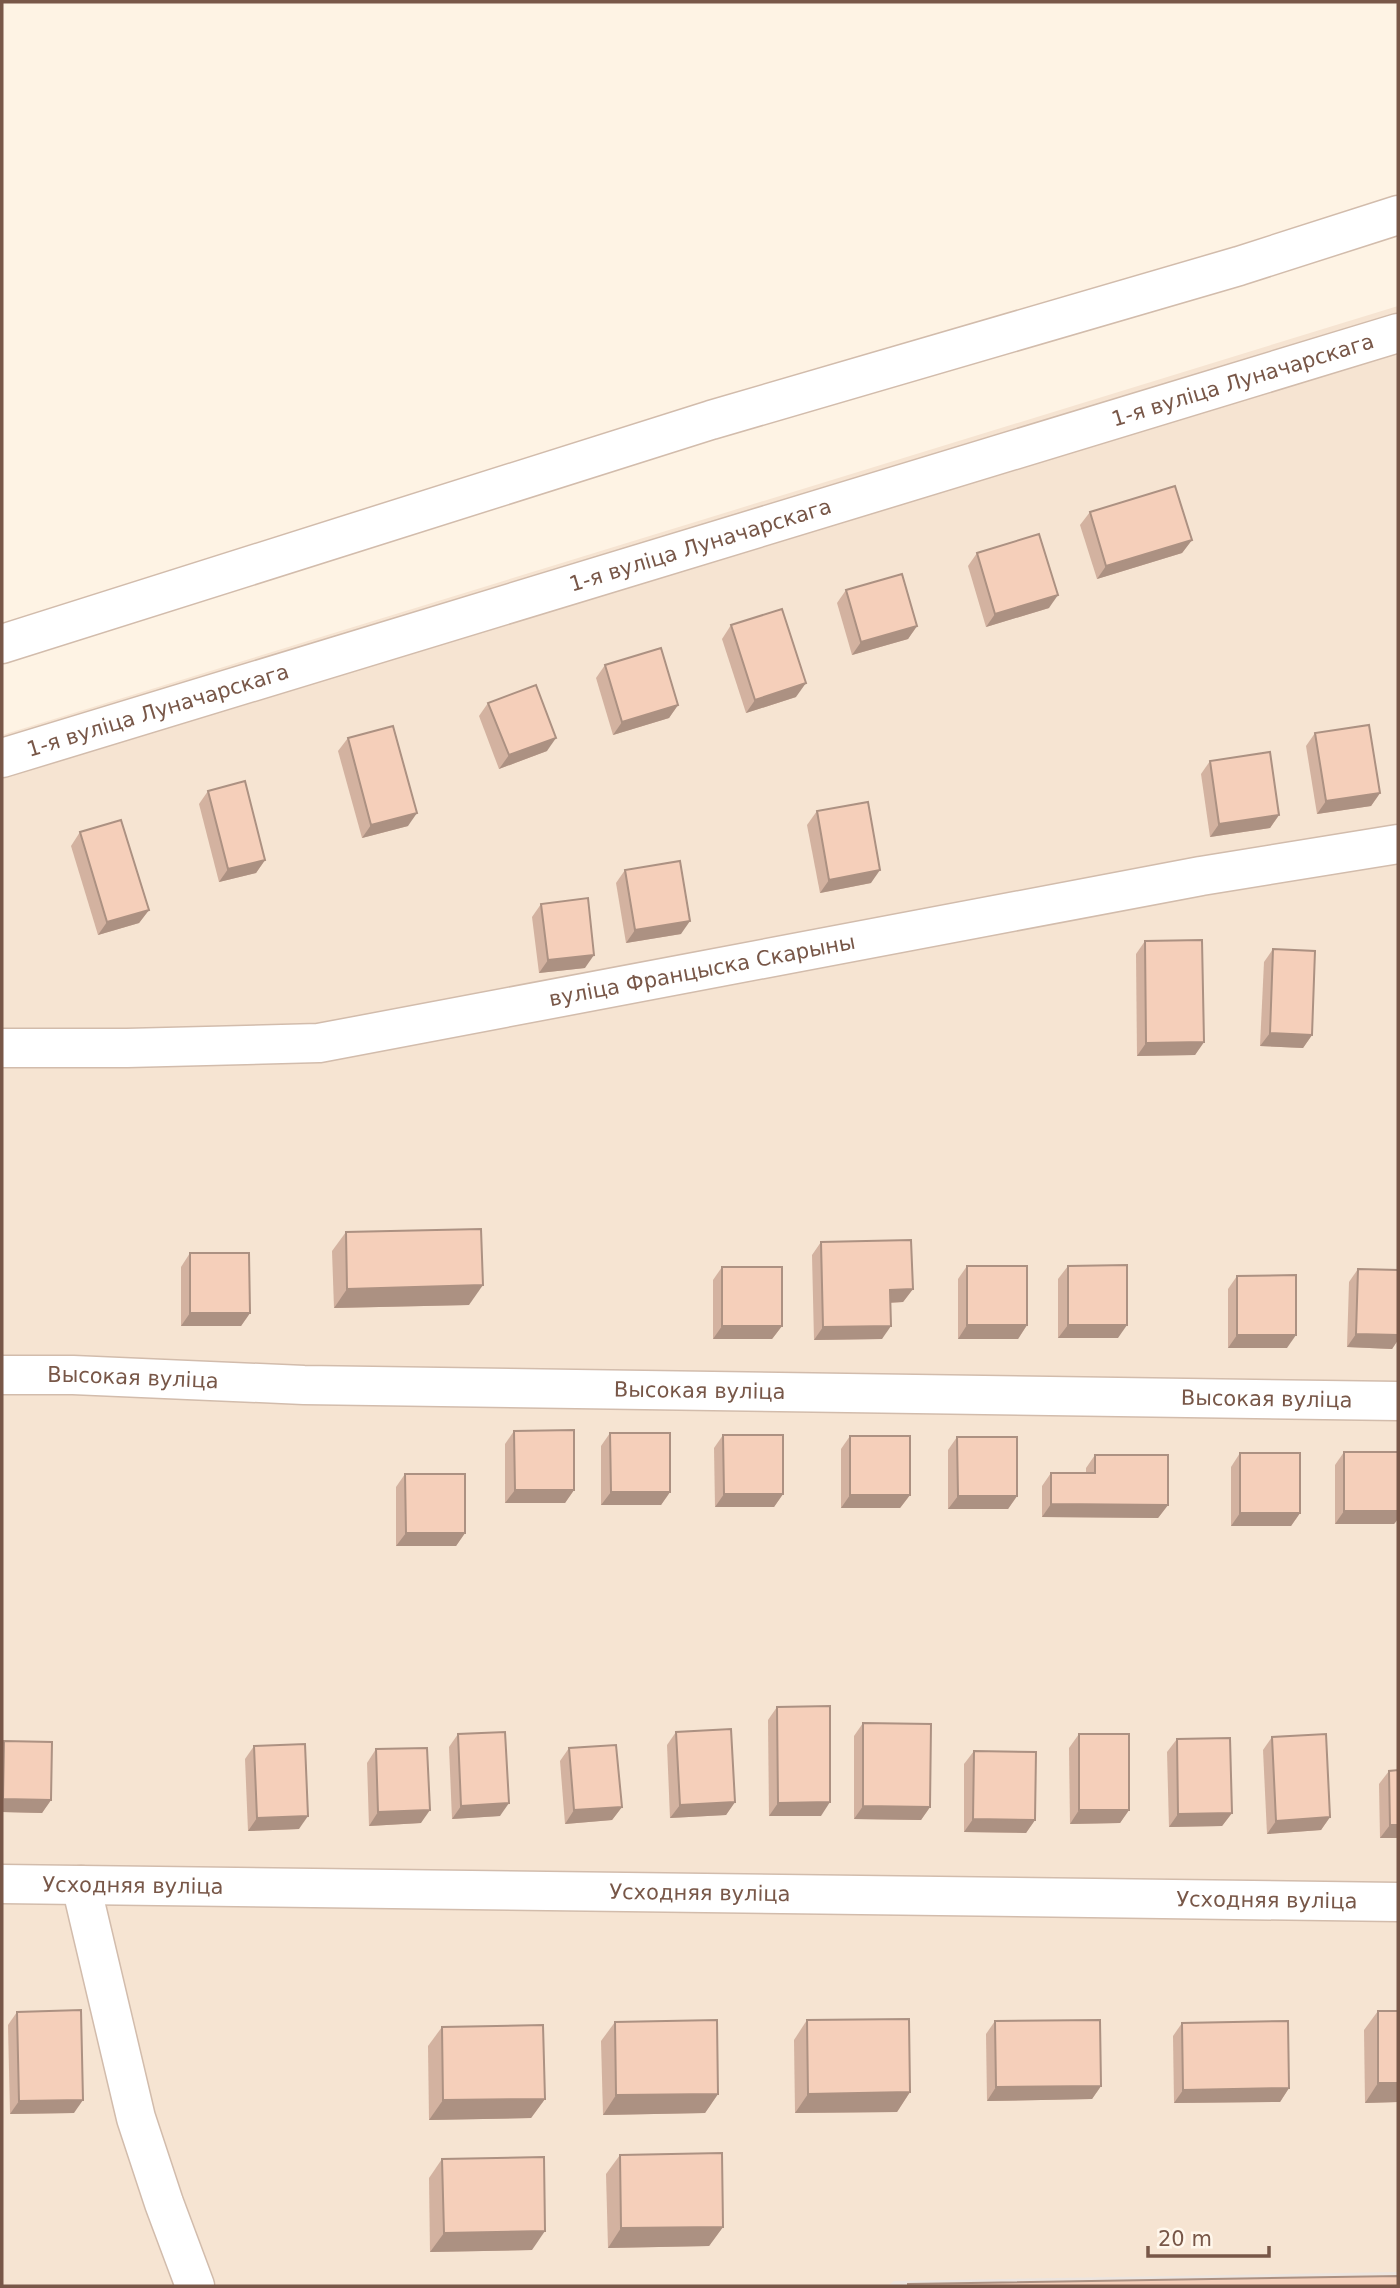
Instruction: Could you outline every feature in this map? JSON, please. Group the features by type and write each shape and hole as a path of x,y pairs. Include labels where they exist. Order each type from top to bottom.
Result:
{"street":[{"path":"2,644 711,420 1239,266 1398,215"},
{"name":"1-я вуліца Луначарскага","path":"2,758 1398,333"},
{"name":"вуліца Францыска Скарыны","path":"2,1048 319,1043 1201,876 1398,844"},
{"name":"Высокая вуліца","path":"2,1375 73,1375 304,1385 1398,1401"},
{"name":"Усходняя вуліца","path":"2,1884 1398,1902"},
{"path":"81,1885 136,2118 187,2271 195,2286"}],"shaded area":[{"path":"1398,306 1398,2286 2,2286 2,735"},
{"path":"1398,2272 1398,2286 888,2286 894,2281"}],"building":[{"path":"1175,486 1192,540 1106,566 1090,512"},
{"path":"1039,534 1058,595 995,614 977,553"},
{"path":"902,574 917,626 861,642 846,590"},
{"path":"782,609 806,683 755,700 731,625"},
{"path":"661,648 678,705 622,722 605,665"},
{"path":"536,685 556,738 509,755 488,703"},
{"path":"1369,725 1380,793 1326,801 1315,733"},
{"path":"393,726 417,813 371,825 348,738"},
{"path":"1270,752 1279,815 1219,824 1210,761"},
{"path":"245,781 265,860 228,869 208,791"},
{"path":"868,802 880,870 829,880 817,811"},
{"path":"121,820 149,910 107,922 80,832"},
{"path":"680,861 690,921 635,930 625,870"},
{"path":"588,898 594,955 548,960 541,904"},
{"path":"1202,940 1204,1042 1146,1043 1145,941"},
{"path":"1273,949 1315,951 1312,1035 1270,1033"},
{"path":"481,1229 483,1285 347,1289 346,1232"},
{"path":"911,1240 913,1289 890,1290 891,1326 823,1327 821,1242"},
{"path":"190,1253 249,1253 250,1313 190,1313"},
{"path":"1127,1265 1127,1325 1068,1325 1068,1266"},
{"path":"967,1266 1027,1266 1027,1325 967,1325"},
{"path":"722,1267 782,1267 782,1326 722,1326"},
{"path":"1358,1269 1398,1270 1398,1335 1356,1334"},
{"path":"1296,1275 1296,1335 1237,1335 1237,1276"},
{"path":"574,1430 574,1490 515,1490 514,1431"},
{"path":"610,1433 670,1433 670,1492 611,1492"},
{"path":"723,1435 783,1435 783,1494 724,1494"},
{"path":"850,1436 910,1436 910,1495 850,1495"},
{"path":"957,1437 1017,1437 1017,1496 958,1496"},
{"path":"1344,1452 1398,1452 1398,1511 1344,1511"},
{"path":"1240,1453 1300,1453 1300,1513 1240,1513"},
{"path":"1095,1455 1168,1455 1168,1505 1051,1504 1051,1473 1095,1473"},
{"path":"405,1474 465,1474 465,1533 406,1533"},
{"path":"830,1706 830,1802 778,1803 777,1707"},
{"path":"863,1723 931,1724 930,1807 863,1806"},
{"path":"731,1729 735,1802 680,1805 676,1732"},
{"path":"505,1732 509,1803 461,1806 458,1734"},
{"path":"1079,1734 1129,1734 1129,1810 1079,1810"},
{"path":"1326,1734 1330,1817 1276,1821 1272,1737"},
{"path":"1230,1738 1232,1813 1178,1814 1177,1739"},
{"path":"4,1741 52,1742 51,1800 3,1799"},
{"path":"305,1744 308,1816 257,1818 254,1746"},
{"path":"616,1745 622,1807 574,1810 569,1748"},
{"path":"427,1748 430,1810 378,1812 376,1749"},
{"path":"974,1751 1036,1752 1035,1820 973,1819"},
{"path":"1398,1770 1398,1825 1390,1825 1389,1771"},
{"path":"81,2010 83,2100 19,2101 17,2012"},
{"path":"1378,2011 1398,2011 1398,2083 1378,2083"},
{"path":"909,2019 910,2092 808,2094 807,2020"},
{"path":"717,2020 718,2094 616,2095 615,2022"},
{"path":"1100,2020 1101,2086 996,2087 995,2021"},
{"path":"1288,2021 1289,2088 1183,2090 1182,2023"},
{"path":"543,2025 545,2099 443,2100 442,2027"},
{"path":"722,2153 723,2227 621,2228 620,2155"},
{"path":"544,2157 545,2231 444,2233 442,2159"},
{"path":"1398,2276 1398,2286 908,2286 908,2284"}]}
